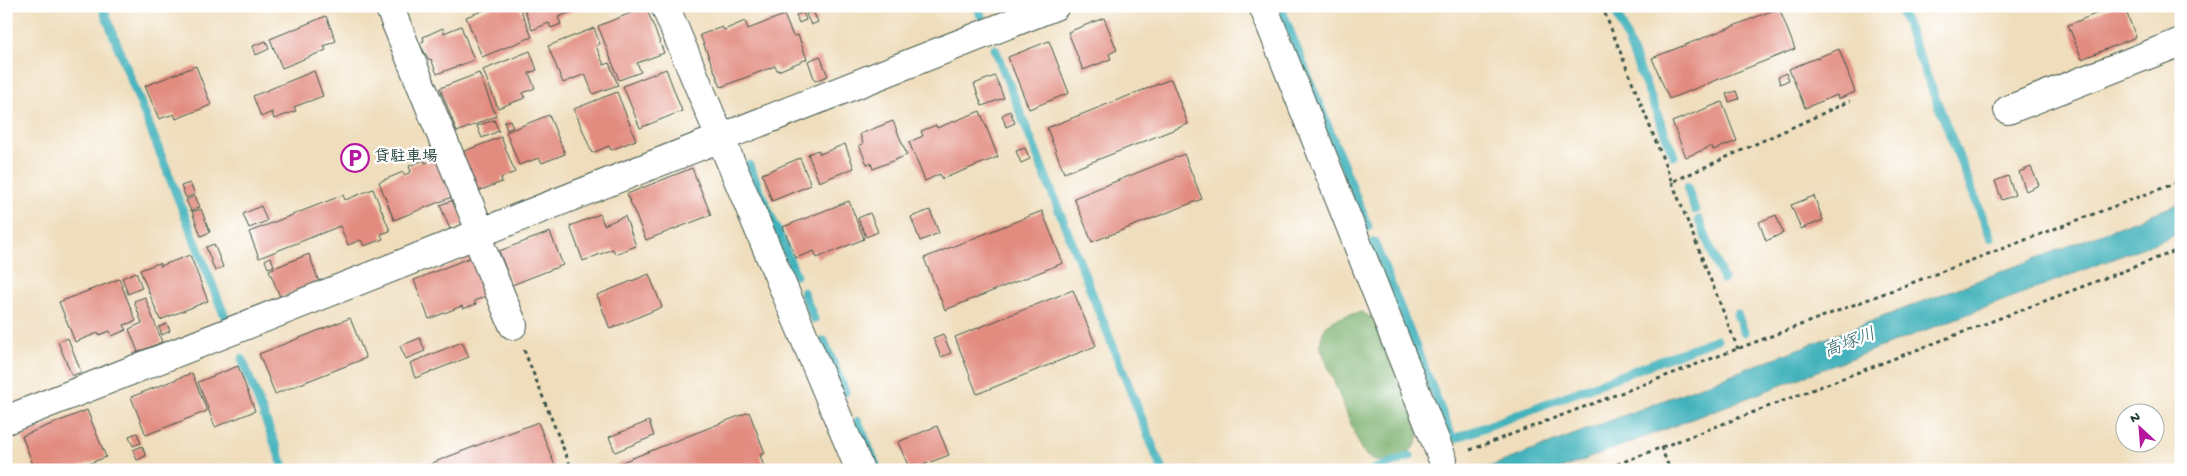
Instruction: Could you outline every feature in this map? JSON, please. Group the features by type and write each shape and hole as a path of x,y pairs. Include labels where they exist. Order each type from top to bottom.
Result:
{"street":[{"path":"388,6 514,325"},
{"path":"665,6 860,470"},
{"path":"6,420 1055,6"},
{"path":"1263,6 1443,460"},
{"path":"2008,110 2181,42"}],"path":[{"path":"1602,6 1738,349"},
{"path":"1672,182 1850,100"},
{"path":"1443,460 2181,181"},
{"path":"1602,470 2181,249"},
{"path":"514,325 572,470"},
{"path":"1661,447 1669,468"}],"green space":[{"path":"1362,312 1371,317 1378,328 1418,428 1418,438 1414,447 1396,457 1381,461 1371,459 1361,449 1321,349 1323,332 1327,326 1338,318"}],"water":[{"name":"高塚川","path":"2181,203 2181,233 1558,470 1481,470"}],"building":[{"path":"495,6 519,6 532,37 482,57 466,17"},
{"path":"523,6 571,6 573,11 558,17 561,24 551,28 549,23 532,30"},
{"path":"2115,6 2124,6 2136,37 2082,59 2068,25"},
{"path":"646,7 664,53 637,63 641,72 619,80 598,26"},
{"path":"1779,8 1795,49 1669,99 1652,58"},
{"path":"813,11 818,22 811,25 806,14"},
{"path":"803,12 806,20 799,23 796,15"},
{"path":"784,15 793,36 798,35 807,59 778,71 775,66 721,87 700,35 722,27 724,30 745,21 748,29"},
{"path":"326,16 336,41 324,46 326,50 282,68 270,39"},
{"path":"1104,18 1117,50 1109,54 1111,59 1083,70 1068,32"},
{"path":"461,26 474,60 437,74 431,59 429,60 419,43 424,41 423,37 443,28 444,33"},
{"path":"594,28 600,44 596,46 604,65 609,63 618,85 593,94 585,74 563,83 548,46"},
{"path":"266,41 269,49 256,55 253,46"},
{"path":"1049,41 1069,93 1029,109 1008,57"},
{"path":"1839,49 1855,92 1838,99 1837,95 1805,108 1789,69"},
{"path":"530,51 537,70 529,73 535,88 523,93 525,98 498,108 483,70"},
{"path":"820,56 828,76 815,81 808,61"},
{"path":"196,66 211,105 176,119 174,114 159,119 145,86"},
{"path":"666,69 682,111 640,128 623,86"},
{"path":"314,71 323,96 294,107 296,111 274,119 272,112 261,117 253,96"},
{"path":"479,73 496,116 457,132 440,88"},
{"path":"1786,73 1789,80 1780,84 1778,77"},
{"path":"995,76 1004,98 982,106 974,84"},
{"path":"1171,79 1188,124 1064,173 1047,128"},
{"path":"1736,91 1739,99 1729,102 1726,94"},
{"path":"617,92 636,140 611,150 609,146 592,153 574,109"},
{"path":"1722,102 1737,141 1713,150 1712,146 1686,157 1672,122"},
{"path":"980,111 998,157 942,179 940,174 925,181 909,142 923,136 921,131 936,125 937,128"},
{"path":"1010,111 1015,123 1006,127 1002,115"},
{"path":"549,115 565,154 542,163 539,158 519,165 506,132"},
{"path":"494,120 499,131 482,138 477,126"},
{"path":"510,120 513,127 507,130 504,122"},
{"path":"893,121 907,155 873,169 871,163 867,164 859,145 863,144 860,134"},
{"path":"501,137 515,172 501,178 502,182 473,193 457,154"},
{"path":"845,144 854,168 819,182 808,154 818,150 820,154"},
{"path":"1025,148 1030,159 1021,163 1016,151"},
{"path":"1184,154 1202,199 1092,242 1074,198"},
{"path":"800,158 811,185 772,201 762,174"},
{"path":"436,159 452,197 394,220 379,182 403,172 404,175 411,172 409,166 424,160 425,163"},
{"path":"2031,167 2039,185 2026,191 2019,172"},
{"path":"692,168 711,215 646,240 627,194"},
{"path":"2008,176 2015,195 2002,200 1995,181"},
{"path":"190,183 195,194 186,198 181,186"},
{"path":"373,189 390,231 381,234 383,239 364,246 361,240 348,245 340,226 259,258 249,232 343,195 345,200"},
{"path":"195,196 200,207 191,211 186,200"},
{"path":"1814,196 1823,220 1801,229 1791,205"},
{"path":"456,199 465,224 450,229 440,205"},
{"path":"849,201 864,239 817,258 814,251 796,258 783,227"},
{"path":"261,206 267,221 249,228 243,214"},
{"path":"201,209 210,232 201,236 192,212"},
{"path":"930,210 939,233 920,241 911,217"},
{"path":"1042,211 1063,263 945,310 924,258"},
{"path":"870,213 878,232 866,237 858,218"},
{"path":"600,214 604,225 625,216 636,246 615,254 613,249 583,261 570,226"},
{"path":"1776,215 1783,233 1766,241 1759,222"},
{"path":"550,232 563,265 512,285 499,251"},
{"path":"214,244 223,267 215,271 206,247"},
{"path":"309,254 319,282 280,297 269,270"},
{"path":"190,255 208,301 160,320 140,270 159,263 160,266"},
{"path":"474,256 489,295 474,301 476,304 463,309 462,306 429,319 414,280"},
{"path":"271,257 274,266 268,268 265,260"},
{"path":"136,272 142,288 128,294 122,278"},
{"path":"649,274 662,307 610,329 597,295"},
{"path":"119,279 136,321 124,325 126,330 112,336 110,331 99,335 98,333 75,342 59,302"},
{"path":"1073,290 1096,346 977,394 955,337"},
{"path":"145,297 162,342 138,352 129,329 142,323 134,301"},
{"path":"350,318 366,358 275,394 259,354"},
{"path":"167,324 170,331 162,335 159,327"},
{"path":"943,334 951,353 941,357 933,338"},
{"path":"68,338 81,372 72,376 58,342"},
{"path":"420,338 425,351 406,359 400,346"},
{"path":"462,342 469,357 415,378 410,363"},
{"path":"238,366 255,411 215,427 198,382"},
{"path":"192,373 207,411 146,435 131,397"},
{"path":"87,410 106,457 72,470 69,467 61,470 35,470 22,436"},
{"path":"749,412 765,453 760,455 765,470 602,470"},
{"path":"649,421 654,436 615,452 609,437"},
{"path":"538,422 555,466 547,470 434,470 432,463"},
{"path":"937,426 949,455 910,470 898,442"},
{"path":"137,433 141,443 133,446 129,436"},
{"path":"142,446 146,456 137,460 133,450"}],"waterway":[{"path":"102,6 225,317"},
{"path":"977,6 981,16"},
{"path":"1280,6 1368,227"},
{"path":"1614,6 1674,156"},
{"path":"1899,6 1991,238"},
{"path":"995,49 1162,470"},
{"path":"749,165 796,275"},
{"path":"1687,187 1695,210"},
{"path":"1699,220 1723,279"},
{"path":"1374,242 1451,435"},
{"path":"803,292 814,319"},
{"path":"1737,314 1744,332"},
{"path":"1456,438 1717,339"},
{"path":"824,341 845,392"},
{"path":"242,359 285,470"},
{"path":"858,421 878,470"},
{"path":"1373,470 1410,456"}],"place":[{"name":"貸駐車場","path":"355,158"}]}
